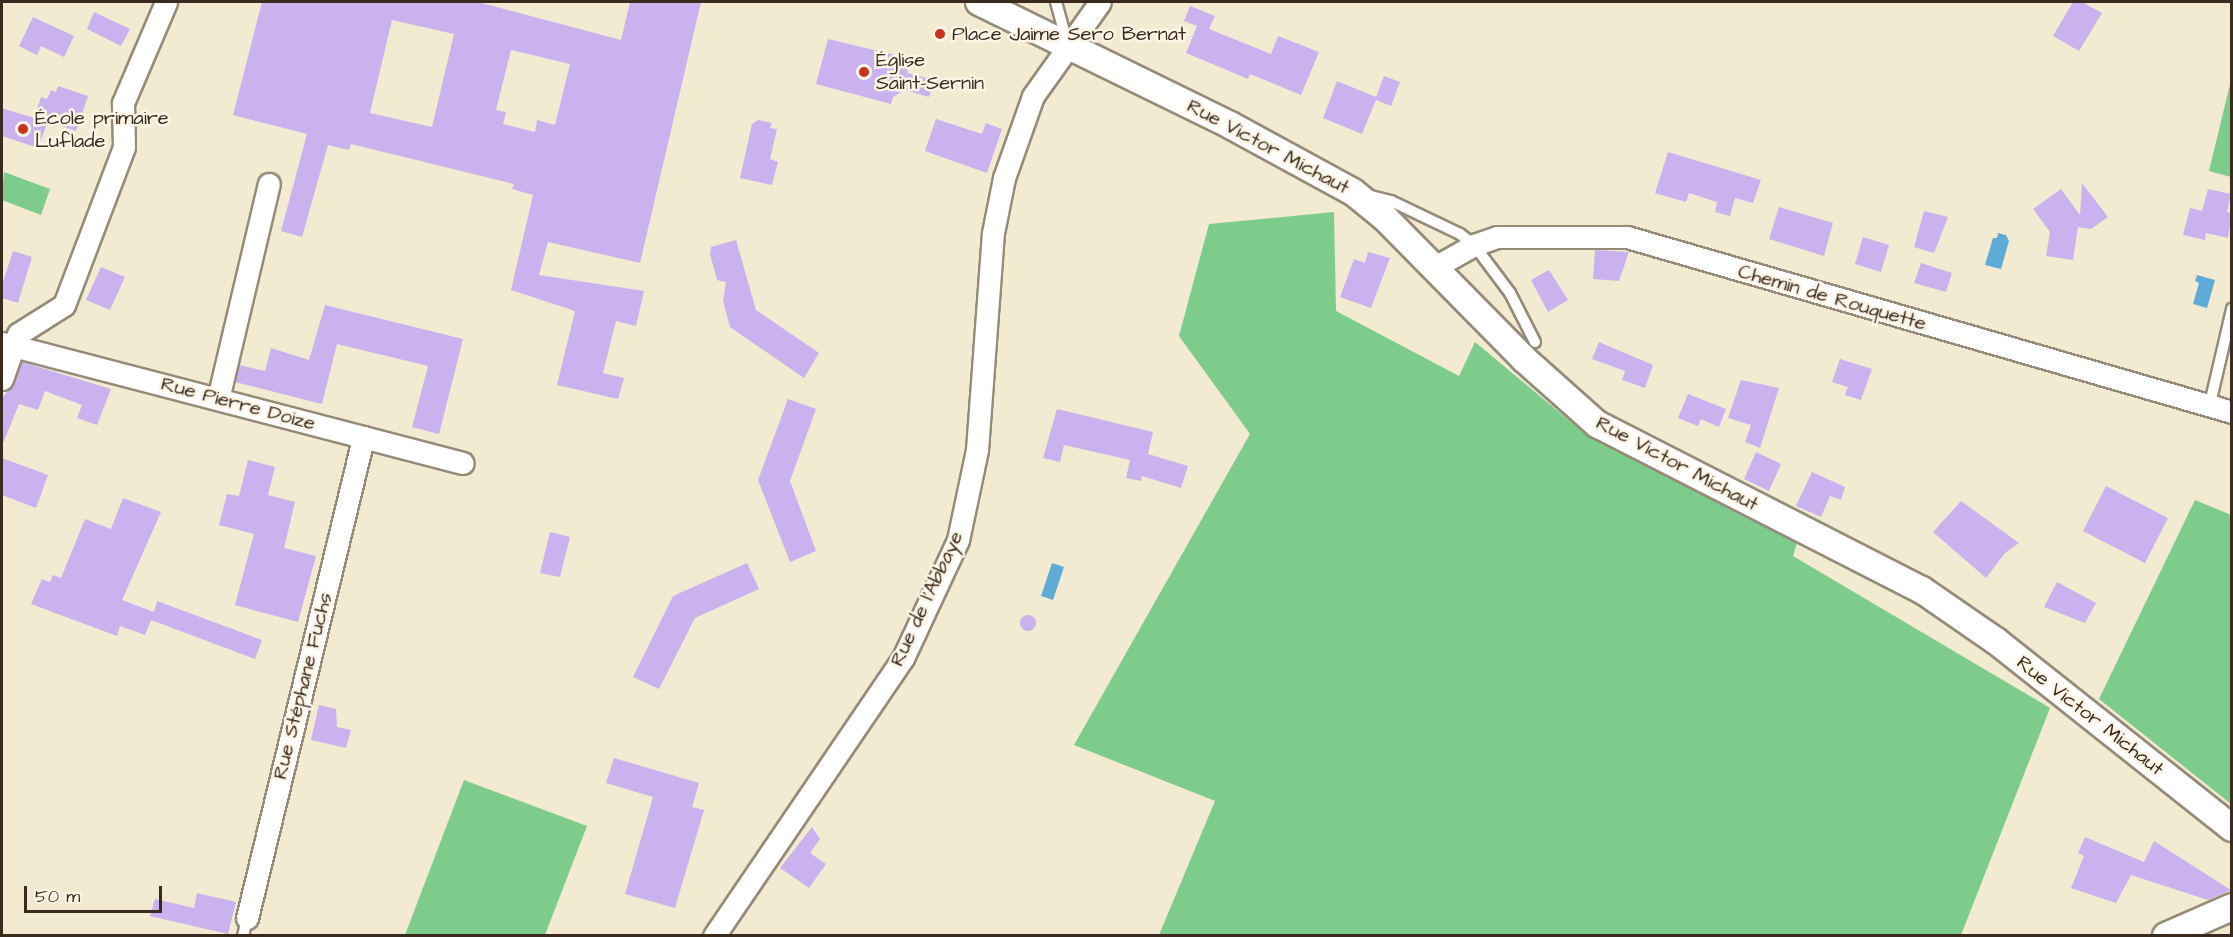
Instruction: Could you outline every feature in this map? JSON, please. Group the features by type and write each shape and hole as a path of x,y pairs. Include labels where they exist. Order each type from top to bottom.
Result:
{"street":[{"path":"2,379 8,344 18,334 64,305 124,147 123,103 166,2"},
{"name":"Rue Victor Michaut","path":"979,2 1230,125 1353,192 1384,217 1433,268 1597,424 1922,590 1996,641 2232,828"},
{"name":"Rue de l'Abbaye","path":"714,936 903,658 958,540 977,450 993,233 1004,178 1033,96 1100,2"},
{"path":"218,399 269,184"},
{"name":"Chemin de Rouquette","path":"1433,268 1474,245 1497,237 1527,235 1626,237 2208,408 2232,412"},
{"name":"Rue Pierre Doize","path":"8,344 463,463"},
{"name":"Rue Stéphane Fuchs","path":"245,927 363,437"},
{"path":"2166,936 2232,907"}],"lane":[{"path":"1056,2 1068,46"},
{"path":"1353,192 1391,201 1460,234 1474,245 1510,293 1535,342"},
{"path":"2208,408 2232,309"}],"green space":[{"path":"2231,80 2231,177 2209,171"},
{"path":"4,172 50,189 41,215 2,200"},
{"path":"1334,212 1336,311 1459,376 1475,342 1583,432 1797,543 1793,556 2050,708 1961,935 1159,935 1215,801 1074,745 1250,434 1179,336 1209,224"},
{"path":"2195,500 2231,515 2231,804 2099,699"},
{"path":"464,780 587,826 545,935 405,935"}],"water":[{"path":"1998,233 2006,235 2009,241 2001,269 1985,265 1993,238 1997,238"},
{"path":"2197,275 2215,280 2207,308 2193,304 2199,283 2195,281"},
{"path":"1052,563 1064,567 1053,600 1041,596"}],"building":[{"path":"262,2 478,2 621,40 630,2 701,2 640,263 548,242 539,275 644,291 636,326 616,321 603,373 624,378 618,399 557,385 575,311 511,290 533,195 512,189 514,184 351,144 349,150 328,145 302,237 281,231 307,134 233,115","holes":["392,20 454,34 432,127 370,113","511,50 570,64 555,125 537,120 535,132 503,124 506,112 496,110"]},
{"path":"2073,2 2082,2 2102,13 2079,51 2053,36"},
{"path":"1190,6 1215,16 1209,29 1271,54 1278,36 1319,52 1301,95 1250,74 1248,79 1186,53 1197,26 1184,21"},
{"path":"94,12 130,29 121,46 87,29"},
{"path":"33,17 74,36 64,57 41,46 37,55 19,46"},
{"name":"Église Saint-Sernin","path":"828,39 912,59 907,73 934,80 929,97 905,90 893,97 891,104 816,84"},
{"path":"1384,76 1400,82 1391,106 1376,100 1362,134 1323,118 1337,81 1376,97"},
{"path":"58,86 88,96 76,131 48,121 38,148 2,136 2,108 34,118 41,97 47,99 51,90 56,92"},
{"path":"936,119 982,134 986,123 1002,129 987,173 925,151"},
{"path":"758,120 772,123 770,128 777,129 770,159 778,162 772,185 740,178 752,124"},
{"path":"1668,152 1761,180 1753,203 1735,198 1730,216 1715,212 1717,202 1689,193 1686,202 1655,193"},
{"path":"2082,183 2108,217 2091,229 2078,227 2073,260 2046,256 2050,232 2033,209 2061,189 2080,215"},
{"path":"2208,189 2231,194 2227,212 2232,213 2228,238 2206,233 2205,240 2183,235 2190,208 2202,211"},
{"path":"1779,207 1833,223 1824,256 1769,239"},
{"path":"1924,211 1948,217 1934,253 1914,247"},
{"path":"1863,237 1889,245 1881,272 1855,264"},
{"path":"736,240 756,310 819,353 804,378 730,327 723,301 726,282 717,280 710,254 711,247"},
{"path":"1595,250 1629,252 1619,281 1593,279"},
{"path":"13,251 32,257 18,303 2,298 2,285"},
{"path":"1368,252 1390,258 1371,308 1340,297 1354,259 1365,263"},
{"path":"1921,263 1952,273 1946,292 1914,283"},
{"path":"101,267 125,277 110,310 86,300"},
{"path":"1549,270 1568,300 1548,312 1531,280"},
{"path":"325,305 463,339 439,434 412,427 428,366 337,344 322,404 235,382 239,365 265,371 271,348 309,360"},
{"path":"1599,342 1653,365 1645,388 1622,380 1625,371 1592,359"},
{"path":"1840,359 1872,369 1861,400 1845,395 1848,387 1832,382"},
{"path":"22,362 111,389 97,425 77,418 82,405 45,391 38,410 19,404 2,446 2,398 14,384"},
{"path":"1741,380 1779,388 1760,448 1745,442 1751,425 1728,418"},
{"path":"1688,394 1726,409 1719,427 1701,419 1698,426 1678,418"},
{"path":"788,399 816,409 790,481 816,551 790,562 758,480"},
{"path":"1057,409 1153,432 1148,454 1188,466 1181,488 1142,476 1141,481 1126,478 1130,460 1064,445 1060,462 1043,458"},
{"path":"1756,452 1781,464 1769,491 1744,479"},
{"path":"2,458 48,475 36,508 2,495"},
{"path":"248,460 275,467 268,495 295,502 284,548 316,556 298,622 235,605 254,534 219,525 227,494 239,496"},
{"path":"1812,472 1845,487 1841,500 1830,496 1821,517 1796,506"},
{"path":"2106,486 2168,518 2145,563 2083,531"},
{"path":"123,498 161,512 122,600 154,612 157,601 262,640 255,659 151,620 145,635 120,626 117,636 31,604 42,579 50,582 53,575 61,578 85,519 111,529"},
{"path":"1961,501 2019,543 2005,553 1986,578 1933,532"},
{"path":"550,532 570,537 560,577 540,573"},
{"path":"747,563 759,589 695,618 659,689 633,677 673,596"},
{"path":"2057,582 2096,603 2085,623 2044,607"},
{"path":"1028,615 1034,617 1036,623 1034,629 1028,631 1022,629 1020,623 1022,617"},
{"path":"319,705 336,709 337,727 351,730 346,748 311,740"},
{"path":"614,758 699,783 692,807 704,810 675,908 625,894 653,797 606,783"},
{"path":"812,827 820,839 810,853 826,864 809,888 780,868"},
{"path":"2085,837 2144,862 2154,841 2231,890 2208,900 2131,875 2116,903 2071,888 2084,856 2078,853"},
{"path":"197,893 236,902 228,934 150,916 155,899 194,908"}],"place":[{"name":"Place Jaime Sero Bernat","path":"940,34"},
{"name":"Église Saint-Sernin","path":"864,72"},
{"name":"École primaire Luflade","path":"23,129"}]}
